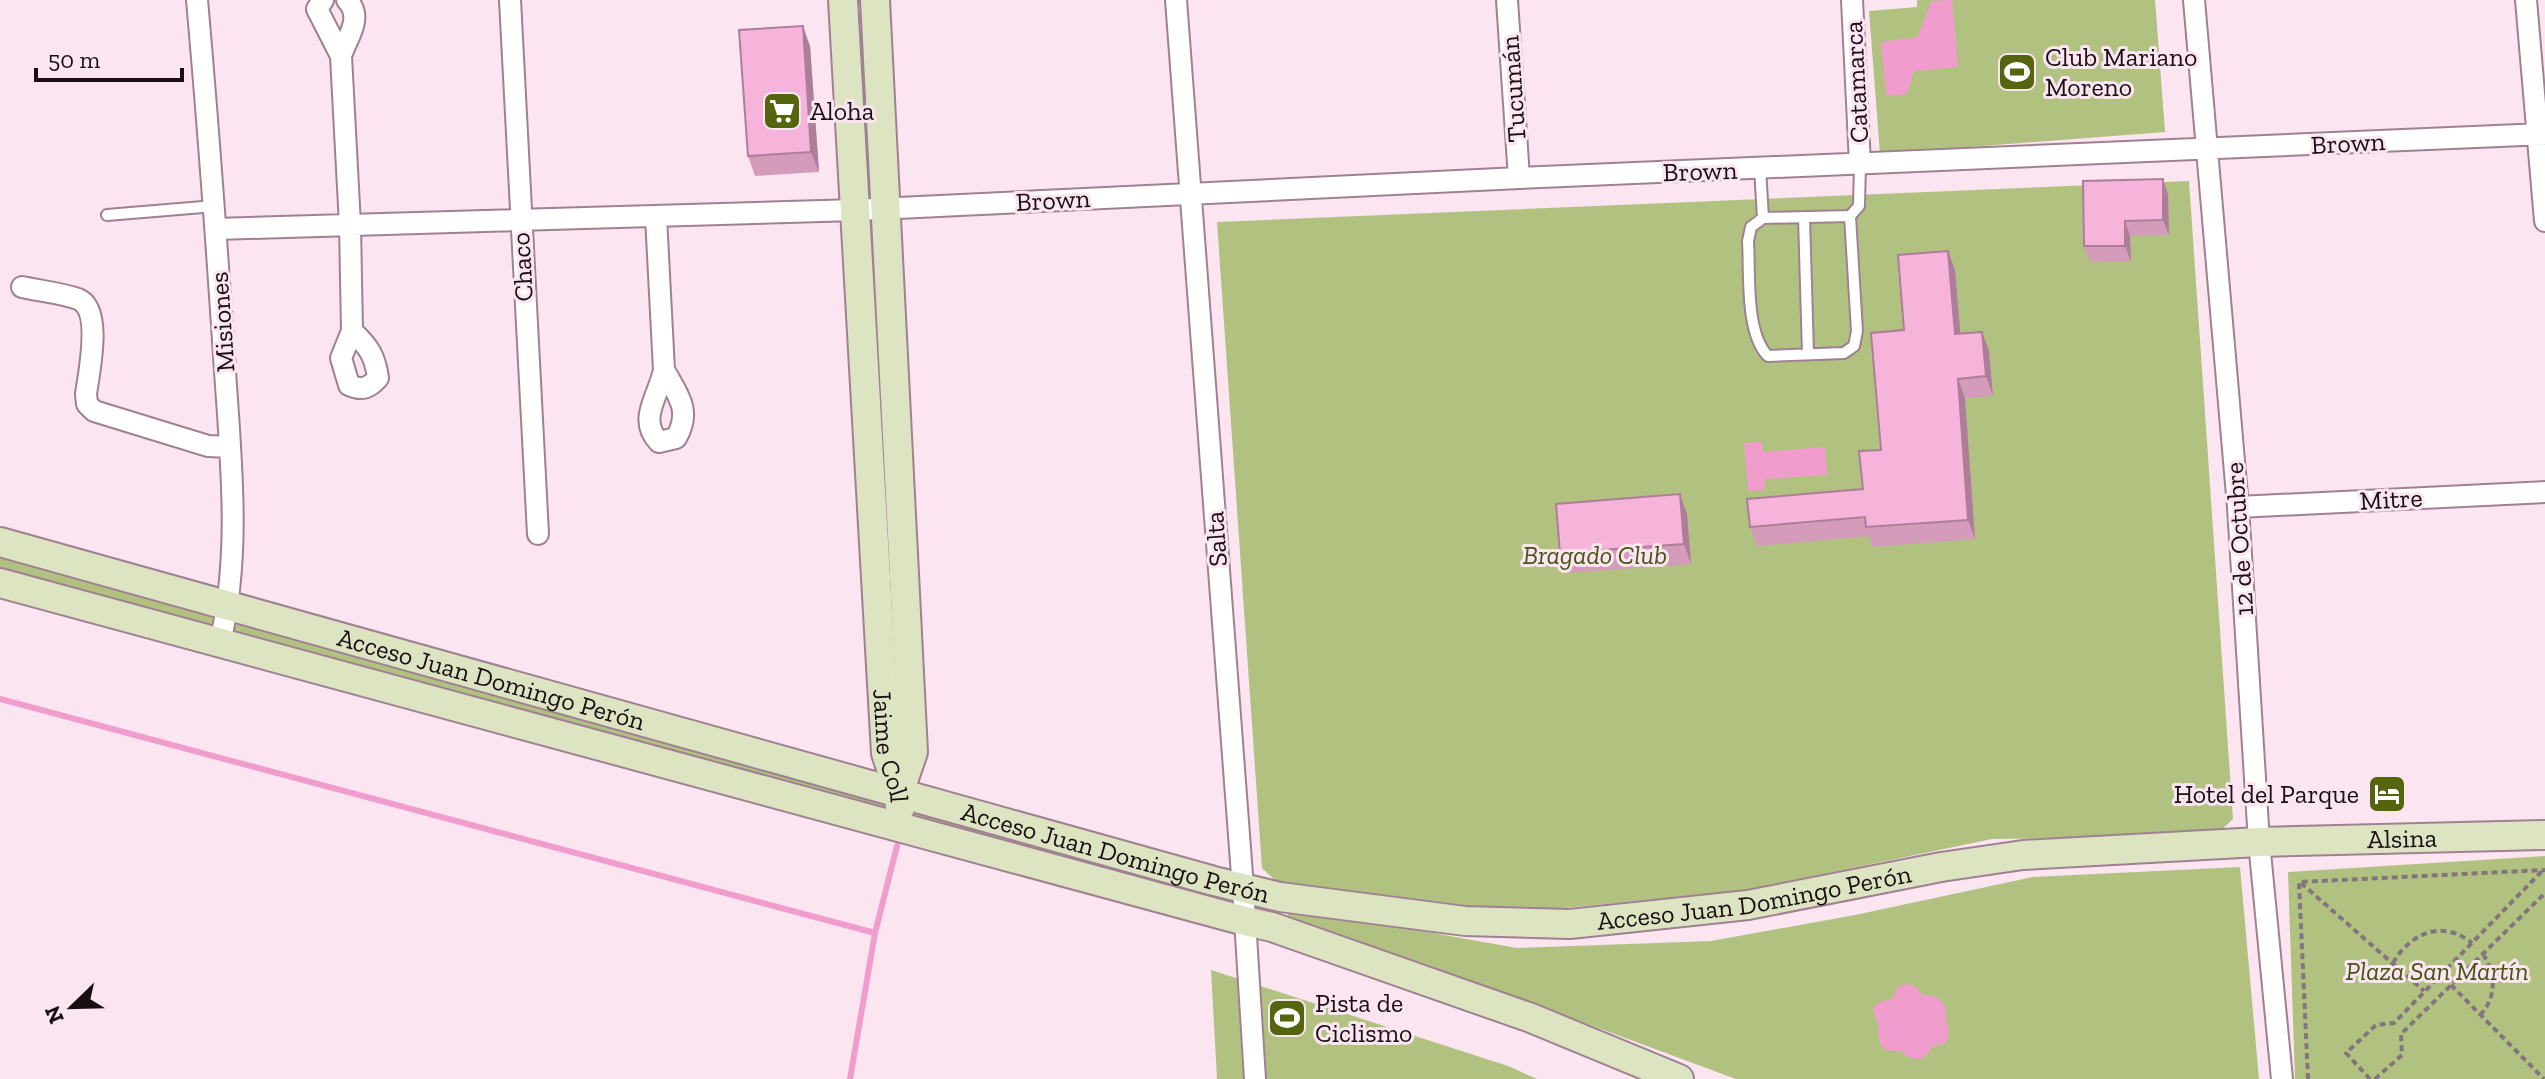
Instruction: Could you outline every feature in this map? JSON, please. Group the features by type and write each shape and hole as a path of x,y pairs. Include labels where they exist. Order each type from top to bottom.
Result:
{"main road":[{"name":"Jaime Coll","path":"843,0 886,753 899,793"},
{"name":"Jaime Coll","path":"875,0 913,752 899,793"},
{"name":"Acceso Juan Domingo Perón","path":"0,542 1280,897 1465,921 1570,924 1748,905 2008,857 2259,842"},
{"name":"Acceso Juan Domingo Perón","path":"0,583 1272,927 1531,1018 1679,1079"},
{"path":"899,793 901,826"},
{"name":"Alsina","path":"2259,842 2545,835"}],"street":[{"name":"Misiones","path":"197,0 215,206 235,526 229,605 220,643"},
{"path":"323,0 317,9 341,56 352,331"},
{"path":"341,56 356,19 354,7 347,0"},
{"name":"Chaco","path":"510,0 538,534"},
{"name":"Salta","path":"1176,0 1255,1079"},
{"name":"Tucumán","path":"1507,0 1519,178"},
{"name":"Catamarca","path":"1852,0 1860,164"},
{"name":"12 de Octubre","path":"2194,0 2238,507 2259,842 2282,1079"},
{"path":"2526,0 2542,134 2545,221"},
{"name":"Brown","path":"216,229 887,209 2542,134"},
{"path":"656,217 664,370"},
{"path":"22,287 82,300 90,310 94,323 86,394 87,404 94,411 208,446 230,447"},
{"name":"Mitre","path":"2238,507 2545,492"}],"lane":[{"path":"1850,216 1763,218 1751,227 1748,241 1754,333 1760,348 1768,356 1844,353 1854,346 1857,331 1850,216 1859,206 1860,164"},
{"path":"1760,168 1763,218"},
{"path":"107,215 215,206"},
{"path":"1804,217 1808,354"}],"path":[{"path":"2299,882 2544,870"},
{"path":"2544,870 2394,1023 2376,1025 2346,1053 2372,1079 2402,1055 2401,1034 2545,893"},
{"path":"2299,882 2425,991"},
{"path":"2299,882 2308,1079"},
{"path":"2393,963 2404,947 2425,932 2445,930 2461,934 2472,943"},
{"path":"2480,1015 2492,1003 2493,990 2493,977 2483,954"},
{"path":"2451,985 2544,1079"}],"green space":[{"name":"Club Mariano Moreno","path":"1917,0 2155,0 2165,132 1880,154 1869,11 1917,7"},
{"name":"Bragado Club","path":"2189,181 2233,819 2215,836 1992,839 1747,890 1503,914 1282,887 1262,868 1217,222"},
{"path":"0,555 1220,892 1218,904 0,569"},
{"name":"Plaza San Martín","path":"2545,856 2545,1079 2295,1079 2288,872"},
{"path":"2240,867 2259,1079 1736,1079 1428,965 1291,926 1286,919 1289,912 1298,909 1517,948 1711,941 1855,915 2033,877"},
{"name":"Pista de Ciclismo","path":"1211,970 1508,1066 1537,1079 1217,1079"}],"shaded area":[{"path":"1952,0 1958,67 1914,71 1907,94 1886,96 1881,42 1918,37 1931,1"},
{"path":"1762,442 1763,452 1825,447 1827,475 1765,479 1765,490 1748,491 1744,443"},
{"path":"1910,984 1922,995 1941,1001 1946,1008 1946,1043 1931,1047 1925,1056 1917,1059 1908,1057 1900,1050 1884,1049 1873,1008 1880,1002 1892,999 1898,986"}],"building":[{"name":"Aloha","path":"803,26 811,152 748,156 739,30"},
{"path":"2163,179 2163,220 2125,221 2125,246 2084,246 2083,181"},
{"path":"1948,251 1955,334 1982,332 1986,376 1958,379 1968,520 1866,527 1865,517 1750,527 1747,499 1863,489 1859,451 1881,450 1871,333 1904,330 1898,255"},
{"path":"1680,494 1684,544 1560,553 1556,504"}],"waterway":[{"path":"0,699 875,933"},
{"path":"850,1079 875,933 897,846"}],"place":[{"name":"Club Mariano Moreno","path":"2017,72"},
{"name":"Aloha","path":"782,111"},
{"name":"Hotel del Parque","path":"2387,794"},
{"name":"Pista de Ciclismo","path":"1287,1018"}]}
